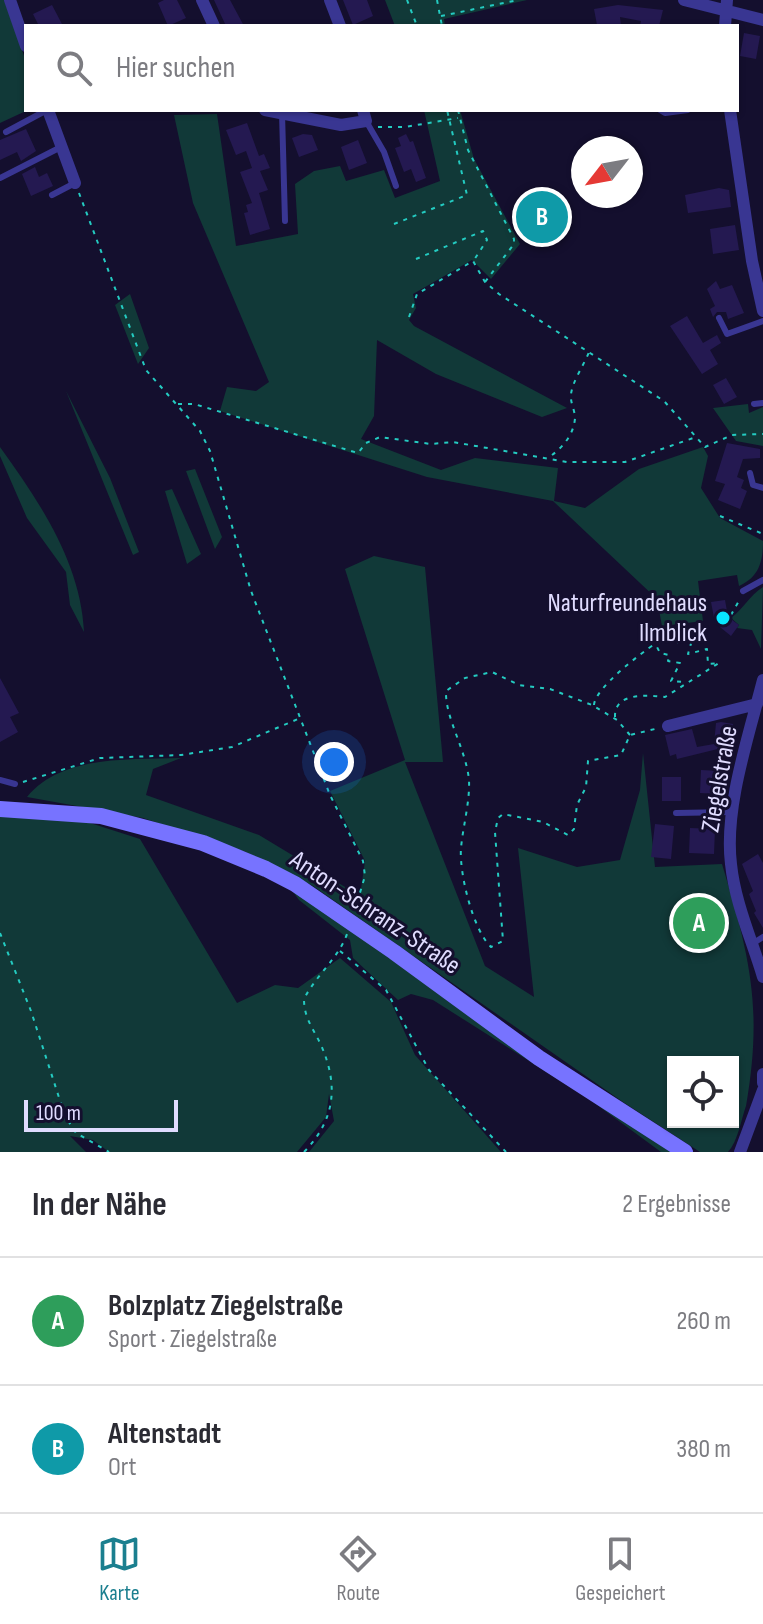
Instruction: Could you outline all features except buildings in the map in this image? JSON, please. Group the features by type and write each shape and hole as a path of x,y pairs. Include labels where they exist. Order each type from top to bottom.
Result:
{"main road":[{"name":"Anton-Schranz-Straße","path":"0,809 101,816 203,843 266,869 295,884 394,952 539,1058 685,1152"}],"street":[{"path":"10,0 24,40"},
{"path":"202,0 213,24"},
{"path":"330,0 339,24"},
{"path":"684,0 726,5 763,20"},
{"path":"48,112 75,183"},
{"path":"276,112 341,125 364,116"},
{"path":"730,112 756,247 763,311"},
{"name":"Ziegelstraße","path":"763,680 733,812 731,868 758,941 763,977"},
{"path":"668,726 757,704"},
{"path":"763,1074 763,1083"},
{"path":"740,1152 763,1090"}],"lane":[{"path":"6,132 43,112"},
{"path":"282,113 285,221"},
{"path":"364,116 384,152 396,186"},
{"path":"0,178 61,147"},
{"path":"52,195 75,183"},
{"path":"719,318 727,334 763,321"},
{"path":"754,404 763,403"},
{"path":"750,473 753,485 763,488"},
{"path":"743,591 763,580"},
{"path":"0,780 15,784"},
{"path":"676,813 733,812"}],"path":[{"path":"407,0 416,24"},
{"path":"437,0 442,24"},
{"path":"441,16 518,0"},
{"path":"394,224 467,195 447,112"},
{"path":"458,112 473,163 514,239 514,244 485,282"},
{"path":"364,116 377,127 405,127 459,118"},
{"path":"75,183 146,370 200,431 210,451 251,591 330,795 363,861 365,876 356,906"},
{"path":"409,317 417,294 473,261 487,240 483,231 416,259"},
{"path":"473,261 485,282 664,401 705,447 732,435 763,434"},
{"path":"551,456 563,447 571,433 576,417 571,404 571,390 589,352"},
{"path":"176,405 194,404 358,453 366,443 380,437 431,444 453,442 587,464 625,462 696,437"},
{"path":"720,516 763,534"},
{"path":"731,615 743,591"},
{"path":"594,706 594,698 609,682 671,630 681,629 678,643 686,638 692,640 688,654 707,649 708,664 718,661 717,665 665,697 647,694 620,702 615,708 615,718"},
{"path":"658,643 660,653 669,655 668,661 680,663 671,681 685,682"},
{"path":"492,672 519,685 550,689 594,706 615,718 630,735 621,755 588,761 586,787 577,805 571,834 566,836 543,822 503,814 498,818 498,898 504,928 503,941 491,947 480,936 463,874 461,849 469,784 461,739 449,716 446,691 465,678 492,672"},
{"path":"15,784 100,758 181,755 232,747 299,718"},
{"path":"630,735 668,726"},
{"path":"0,933 31,1011 65,1116 76,1133 109,1152"},
{"path":"304,1152 325,1127 334,1098 327,1060 310,1028 304,999 323,967 340,951 347,934"},
{"path":"340,951 386,990 429,1070 506,1152"}],"green space":[{"path":"0,0 4,0 24,55 24,112 0,123"},
{"path":"385,0 527,0 444,19 445,24 394,24"},
{"path":"424,112 461,112 474,159 520,244 491,279 472,260 413,294 416,308 409,320 414,326 567,408 542,417 436,374 377,340 374,416 361,439 441,470 475,458 558,468 554,501 585,508 639,469 703,447 708,456 701,488 720,518 763,541 758,568 746,582 739,586 737,575 698,581 703,621 662,626 657,599 553,501 427,477 220,411 227,387 256,391 269,382 193,203 174,115 217,114 236,246 298,234 295,184 314,171 340,166 346,181 384,170 395,198 440,181"},
{"path":"130,294 149,348 138,364 115,305"},
{"path":"66,391 110,478 139,552 133,555"},
{"path":"748,404 749,413 763,407 763,446 736,441 713,408"},
{"path":"0,447 56,534 75,582 84,632 70,605 66,572 27,518 0,456"},
{"path":"195,469 222,537 215,549 186,471"},
{"path":"172,489 201,554 187,564 165,491"},
{"path":"374,556 425,567 443,762 405,762 485,966 534,997 518,848 577,867 620,860 640,790 643,753 655,867 722,864 740,927 753,1011 751,1071 746,1106 737,1136 728,1152 700,1152 623,1102 313,886 246,852 143,818 27,797 42,783 78,766 120,760 181,758 153,769 146,795 259,835 360,896 365,861 330,791 405,760 345,569"},
{"path":"763,587 761,649 752,630 737,628 739,625 731,618"},
{"path":"0,815 84,821 140,839 237,1003 275,985 298,988 340,958 391,1002 415,1055 501,1152 309,1152 334,1121 329,1094 326,1117 297,1152 109,1152 93,1140 70,1136 86,1152 0,1152"},
{"path":"291,889 675,1152 661,1152 589,1099 433,1000 411,994 398,1000 353,958 350,940 299,900"}],"place":[{"name":"Altenstadt","path":"542,217"},
{"name":"Naturfreundehaus Ilmblick","path":"723,618"},
{"name":"Bolzplatz Ziegelstraße","path":"699,923"}]}
